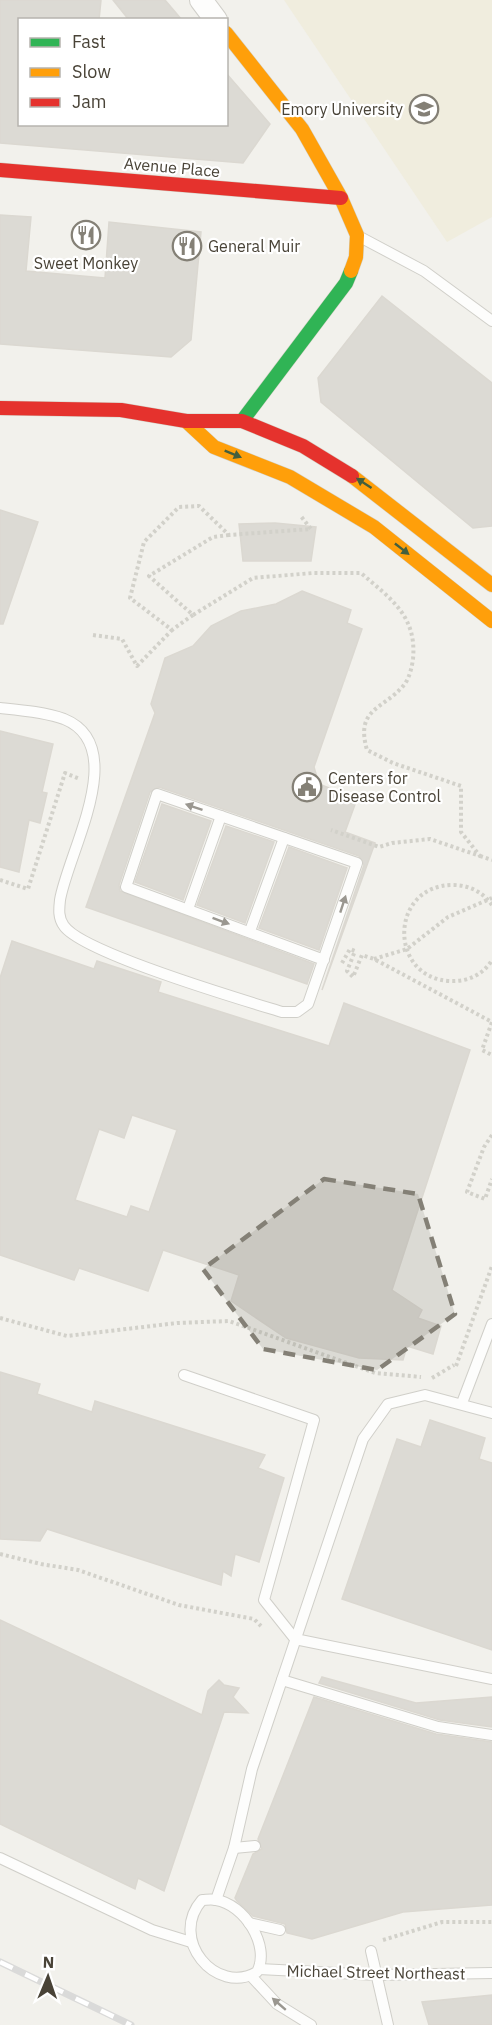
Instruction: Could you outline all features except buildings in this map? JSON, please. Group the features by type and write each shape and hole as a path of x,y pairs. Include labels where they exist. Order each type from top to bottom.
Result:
{"main road":[{"path":"228,36 302,129 341,198 357,235 356,256 346,283 243,421"},
{"name":"Avenue Place","path":"0,170 341,198"},
{"path":"0,408 121,410 186,421 243,421 303,446 364,483 492,585"},
{"path":"186,421 214,447 290,477 374,527 492,621"}],"street":[{"path":"201,0 214,18"}],"lane":[{"path":"357,235 424,271 492,321"},
{"path":"0,708 64,719 78,729 93,748 96,770 93,785 60,900 59,915 65,927 77,938 121,957 282,1012 297,1012 308,1004 322,965 357,863 157,794 126,887 249,931 322,965"},
{"path":"189,909 221,816"},
{"path":"249,931 284,838"},
{"path":"462,1403 492,1324"},
{"path":"184,1375 314,1420 264,1600 296,1639 492,1679"},
{"path":"216,1900 234,1848 252,1769 363,1439 388,1404 425,1395 462,1403 492,1413"},
{"path":"282,1680 438,1727 492,1735"},
{"path":"234,1848 255,1846"},
{"path":"0,1858 152,1930 191,1942"},
{"path":"255,1972 238,1978 212,1969 201,1960 191,1942 191,1912 202,1900 216,1900 230,1905 249,1923 261,1946 255,1972 277,2004 311,2025"},
{"path":"249,1923 280,1930"},
{"path":"371,1951 388,2025"},
{"name":"Michael Street Northeast","path":"255,1972 377,1975 492,1973"}],"path":[{"path":"172,630 130,598 144,542 179,507 199,506 229,536"},
{"path":"193,615 148,576 213,537 311,529 294,508"},
{"path":"93,634 122,639 137,666 172,630 253,578 313,573 361,573 405,616 415,640 412,666 405,685 369,715 362,733 367,750 393,763 461,786 461,832 480,856"},
{"path":"0,880 28,889 65,773 93,785"},
{"path":"331,831 379,847 430,838 492,860"},
{"path":"492,905 490,898 463,885 442,885 427,891 408,911 404,927 406,949 412,960 423,973 442,981 459,982 473,978 487,968 492,960"},
{"path":"374,959 406,949 448,917 490,898"},
{"path":"322,965 328,973 337,970 350,949 355,951 346,971 353,977 362,955 374,959 492,1022 482,1050 492,1055"},
{"path":"492,1134 484,1147 466,1192 485,1199 492,1179"},
{"path":"0,1318 67,1336 177,1323 229,1321 375,1373 434,1378 454,1365"},
{"path":"0,1554 78,1570 179,1605 254,1619 291,1652"},
{"path":"380,1941 442,1922 492,1922"}],"highlighted area":[{"path":"324,1179 418,1194 455,1314 377,1370 263,1349 203,1269"}],"shaded area":[{"name":"Emory University","path":"284,0 492,0 492,217 447,242"}],"railway":[{"path":"0,1962 131,2025"}],"traffic: fast":[{"path":"242,421 346,283 351,271"}],"traffic: slow":[{"path":"228,36 302,129 341,198 357,235 356,257 351,271"},
{"path":"186,421 214,447 290,477 374,527 492,621"},
{"path":"352,476 492,585"}],"traffic: jam":[{"path":"0,170 341,198"},
{"path":"0,408 121,410 186,421 242,421 303,446 352,476"}],"place":[{"name":"Emory University","path":"424,109"},
{"name":"Sweet Monkey","path":"86,235"},
{"name":"General Muir","path":"187,246"},
{"name":"Centers for Disease Control","path":"307,787"}]}
